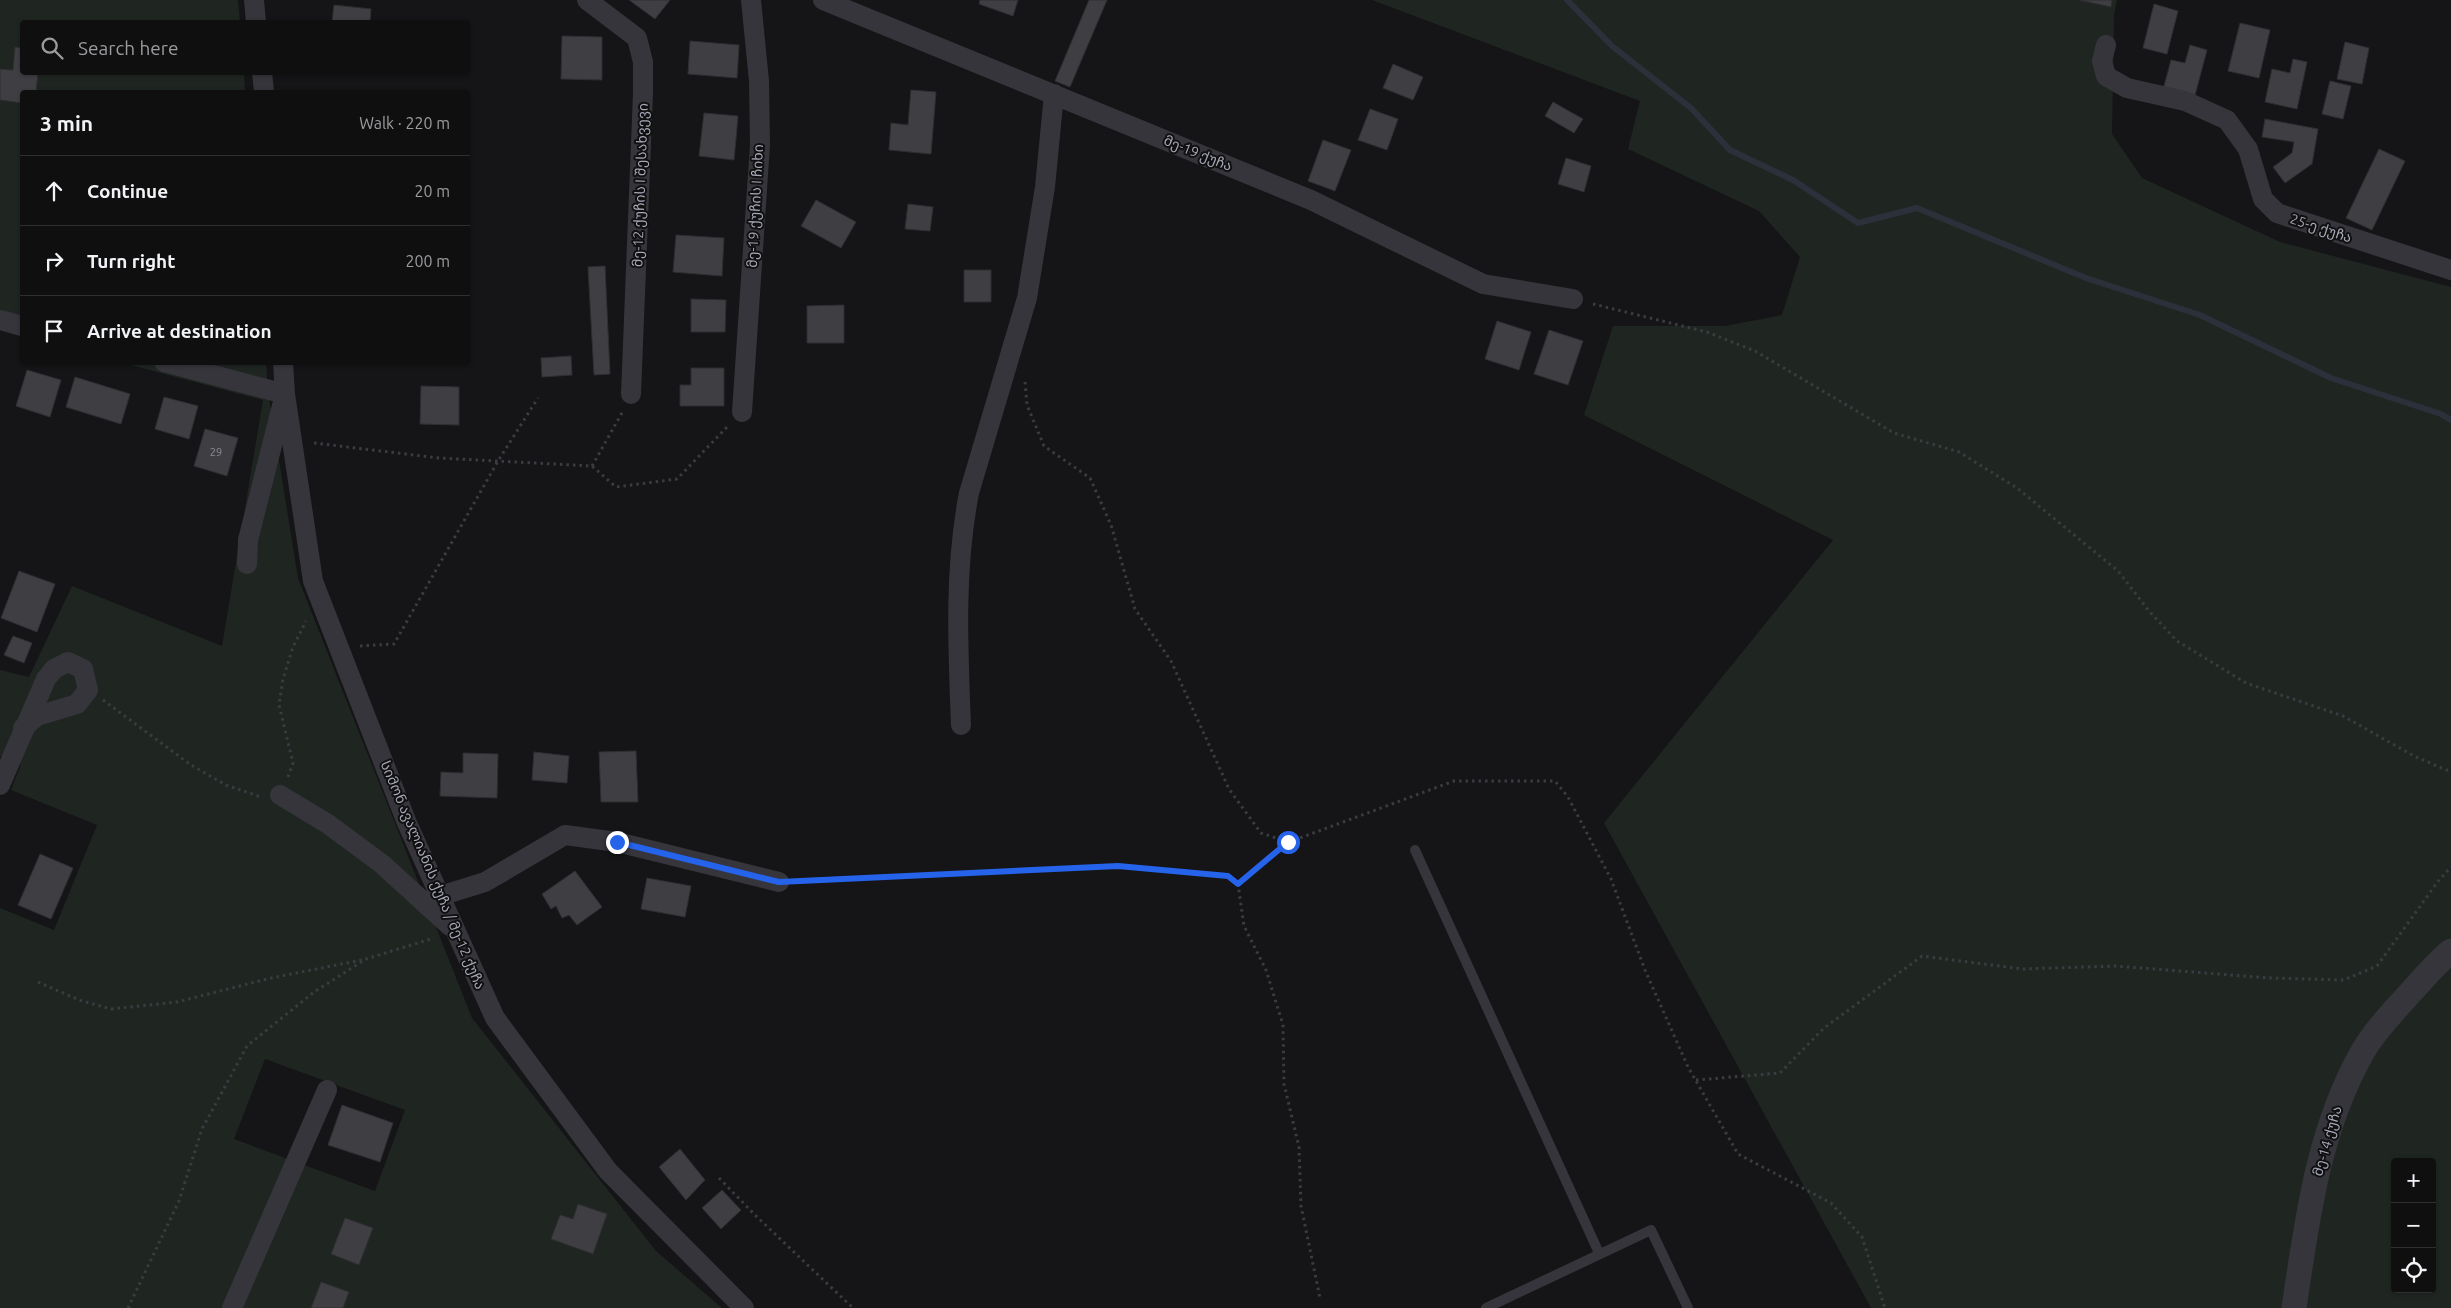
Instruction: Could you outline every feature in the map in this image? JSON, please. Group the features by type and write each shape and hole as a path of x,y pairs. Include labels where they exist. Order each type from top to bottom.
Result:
{"street":[{"path":"254,0 256,20"},
{"name":"მე-12 ქუჩის I შესახვევი","path":"588,0 637,38 643,62 644,93 631,394"},
{"name":"მე-19 ქუჩის I ჩიხი","path":"742,412 760,145 759,81 751,0"},
{"name":"მე-19 ქუჩა","path":"823,0 1311,200 1483,284 1573,299"},
{"name":"25-ე ქუჩა","path":"2106,45 2102,61 2106,76 2127,88 2185,101 2226,120 2248,148 2263,199 2277,213 2451,270"},
{"path":"262,75 264,90"},
{"path":"961,726 956,627 963,525 969,493 1027,298 1045,187 1054,94"},
{"path":"0,320 20,325"},
{"path":"175,365 285,394 248,540 248,564"},
{"name":"სიმონ ავალიანის ქუჩა / მე-12 ქუჩა","path":"283,365 285,394 313,581 407,823 495,1018 608,1171 744,1308"},
{"path":"0,785 23,728 46,679 54,669 68,662 83,669 88,690 77,704 37,716 23,728"},
{"path":"280,795 328,824 382,864 456,932"},
{"path":"440,896 485,882 565,835 617,842 779,882"},
{"name":"მე-14 ქუჩა","path":"2294,1308 2308,1218 2322,1150 2335,1108 2363,1051 2386,1018 2451,951"},
{"path":"232,1308 327,1090"}],"lane":[{"path":"1415,850 1599,1253"},
{"path":"1486,1308 1650,1230 1688,1308"}],"path":[{"path":"1573,299 1707,332 1755,351 1894,433 1959,452 2017,488 2111,565 2177,641 2246,683 2343,716 2414,756 2451,772"},
{"path":"1024,376 1027,404 1044,446 1090,478 1111,525 1135,609 1171,661 1229,789 1261,833 1288,842"},
{"path":"592,466 618,422 631,394"},
{"path":"339,648 394,644 498,461 538,398"},
{"path":"292,440 438,458 592,466 616,487 677,479 742,412"},
{"path":"88,690 152,734 191,764 226,785 258,797 280,795 293,763 279,704 284,679 294,647 319,596"},
{"path":"1238,884 1288,842 1454,781 1555,781 1568,797 1611,879 1646,970 1696,1080 1738,1154 1831,1204 1862,1237 1885,1308"},
{"path":"779,882 1118,866 1228,876 1238,884 1244,926 1266,970 1283,1025 1284,1084 1299,1147 1301,1206 1320,1298"},
{"path":"1696,1080 1780,1073 1824,1028 1922,956 2022,969 2115,966 2270,978 2344,980 2377,966 2439,880 2451,867"},
{"path":"38,982 78,1000 111,1009 177,1002 271,978 366,959 456,932"},
{"path":"128,1308 179,1201 202,1130 248,1046 314,992 366,959"},
{"path":"719,1178 757,1217 853,1308"}],"shaded area":[{"path":"0,0 238,0 240,20 20,20 20,75 244,75 245,90 20,90 20,335 0,330"},
{"path":"1372,0 2117,0 2114,15 2112,134 2142,178 2280,242 2451,287 2451,1308 1871,1308 1604,823 1833,540 1584,415 1613,326 1725,326 1782,315 1800,257 1759,211 1628,149 1640,101"},
{"path":"131,365 266,365 268,392 298,578 472,1018 656,1251 722,1308 0,1308 0,908 54,930 97,825 11,790 21,764 0,756 0,670 29,677 72,586 222,646 263,400","holes":["265,1059 405,1110 375,1191 234,1139"]}],"building":[{"path":"629,0 670,0 655,19"},
{"path":"980,0 1018,0 1013,16 979,4"},
{"path":"1089,0 1107,0 1070,87 1055,81"},
{"path":"2079,0 2112,0 2111,7"},
{"path":"2154,4 2178,11 2167,54 2143,48"},
{"path":"334,5 371,9 370,20 332,20"},
{"path":"2240,23 2270,30 2259,78 2228,71"},
{"path":"562,36 602,37 602,80 561,79"},
{"path":"690,41 739,45 737,78 688,74"},
{"path":"2345,42 2369,48 2362,84 2337,79"},
{"path":"2190,45 2207,50 2194,99 2163,90 2171,60 2185,63"},
{"path":"15,47 20,48 20,75 38,75 36,90 20,90 20,103 0,100 0,69 13,70"},
{"path":"2293,59 2307,62 2297,109 2265,102 2272,69 2290,73"},
{"path":"1393,64 1423,77 1413,100 1383,88"},
{"path":"2330,81 2351,86 2343,119 2322,114"},
{"path":"911,90 936,92 931,154 889,150 891,123 908,125"},
{"path":"1553,102 1583,119 1574,133 1545,116"},
{"path":"1370,109 1398,119 1387,150 1358,140"},
{"path":"704,113 738,116 734,160 699,156"},
{"path":"2265,119 2318,129 2312,164 2285,183 2273,167 2292,153 2294,142 2262,137"},
{"path":"1323,140 1351,150 1335,191 1308,181"},
{"path":"2379,149 2405,161 2372,230 2346,218"},
{"path":"1566,158 1591,166 1584,192 1558,184"},
{"path":"816,200 856,222 841,248 801,226"},
{"path":"908,204 933,207 930,231 905,229"},
{"path":"676,235 724,238 722,276 673,272"},
{"path":"605,266 610,374 594,375 588,267"},
{"path":"964,270 991,270 991,302 964,302"},
{"path":"691,299 726,300 725,332 691,332"},
{"path":"844,305 844,343 807,343 807,306"},
{"path":"1497,321 1531,332 1519,370 1485,359"},
{"path":"1549,330 1583,341 1568,385 1534,374"},
{"path":"571,356 572,375 542,377 541,358"},
{"path":"691,368 724,368 724,406 680,406 680,385 691,385"},
{"path":"27,370 61,380 50,417 16,406"},
{"path":"75,377 130,394 121,424 66,407"},
{"path":"421,386 459,387 459,425 420,424"},
{"path":"164,397 198,406 189,439 155,429"},
{"path":"205,429 238,438 227,476 194,466"},
{"path":"19,571 55,584 37,632 1,618"},
{"path":"13,636 32,643 24,663 4,655"},
{"path":"636,751 638,802 601,802 599,752"},
{"path":"534,752 569,756 567,783 532,780"},
{"path":"463,753 498,754 497,798 440,796 441,772 463,773"},
{"path":"40,854 73,868 51,919 18,905"},
{"path":"575,871 602,907 577,925 569,915 562,918 556,906 551,909 542,894"},
{"path":"647,878 691,886 685,917 641,909"},
{"path":"342,1105 393,1123 380,1162 328,1145"},
{"path":"680,1149 705,1180 686,1200 659,1167"},
{"path":"722,1190 741,1210 721,1229 702,1208"},
{"path":"578,1204 607,1214 593,1254 551,1239 560,1215 573,1219"},
{"path":"345,1218 373,1228 359,1265 331,1254"},
{"path":"321,1282 349,1292 343,1308 311,1308"}],"waterway":[{"path":"1567,0 1612,46 1691,108 1730,150 1793,180 1858,223 1917,208 2086,278 2200,315 2331,378 2441,414 2451,420"}],"route":[{"path":"617,842 779,882 1118,866 1228,876 1238,884 1288,842"}]}
